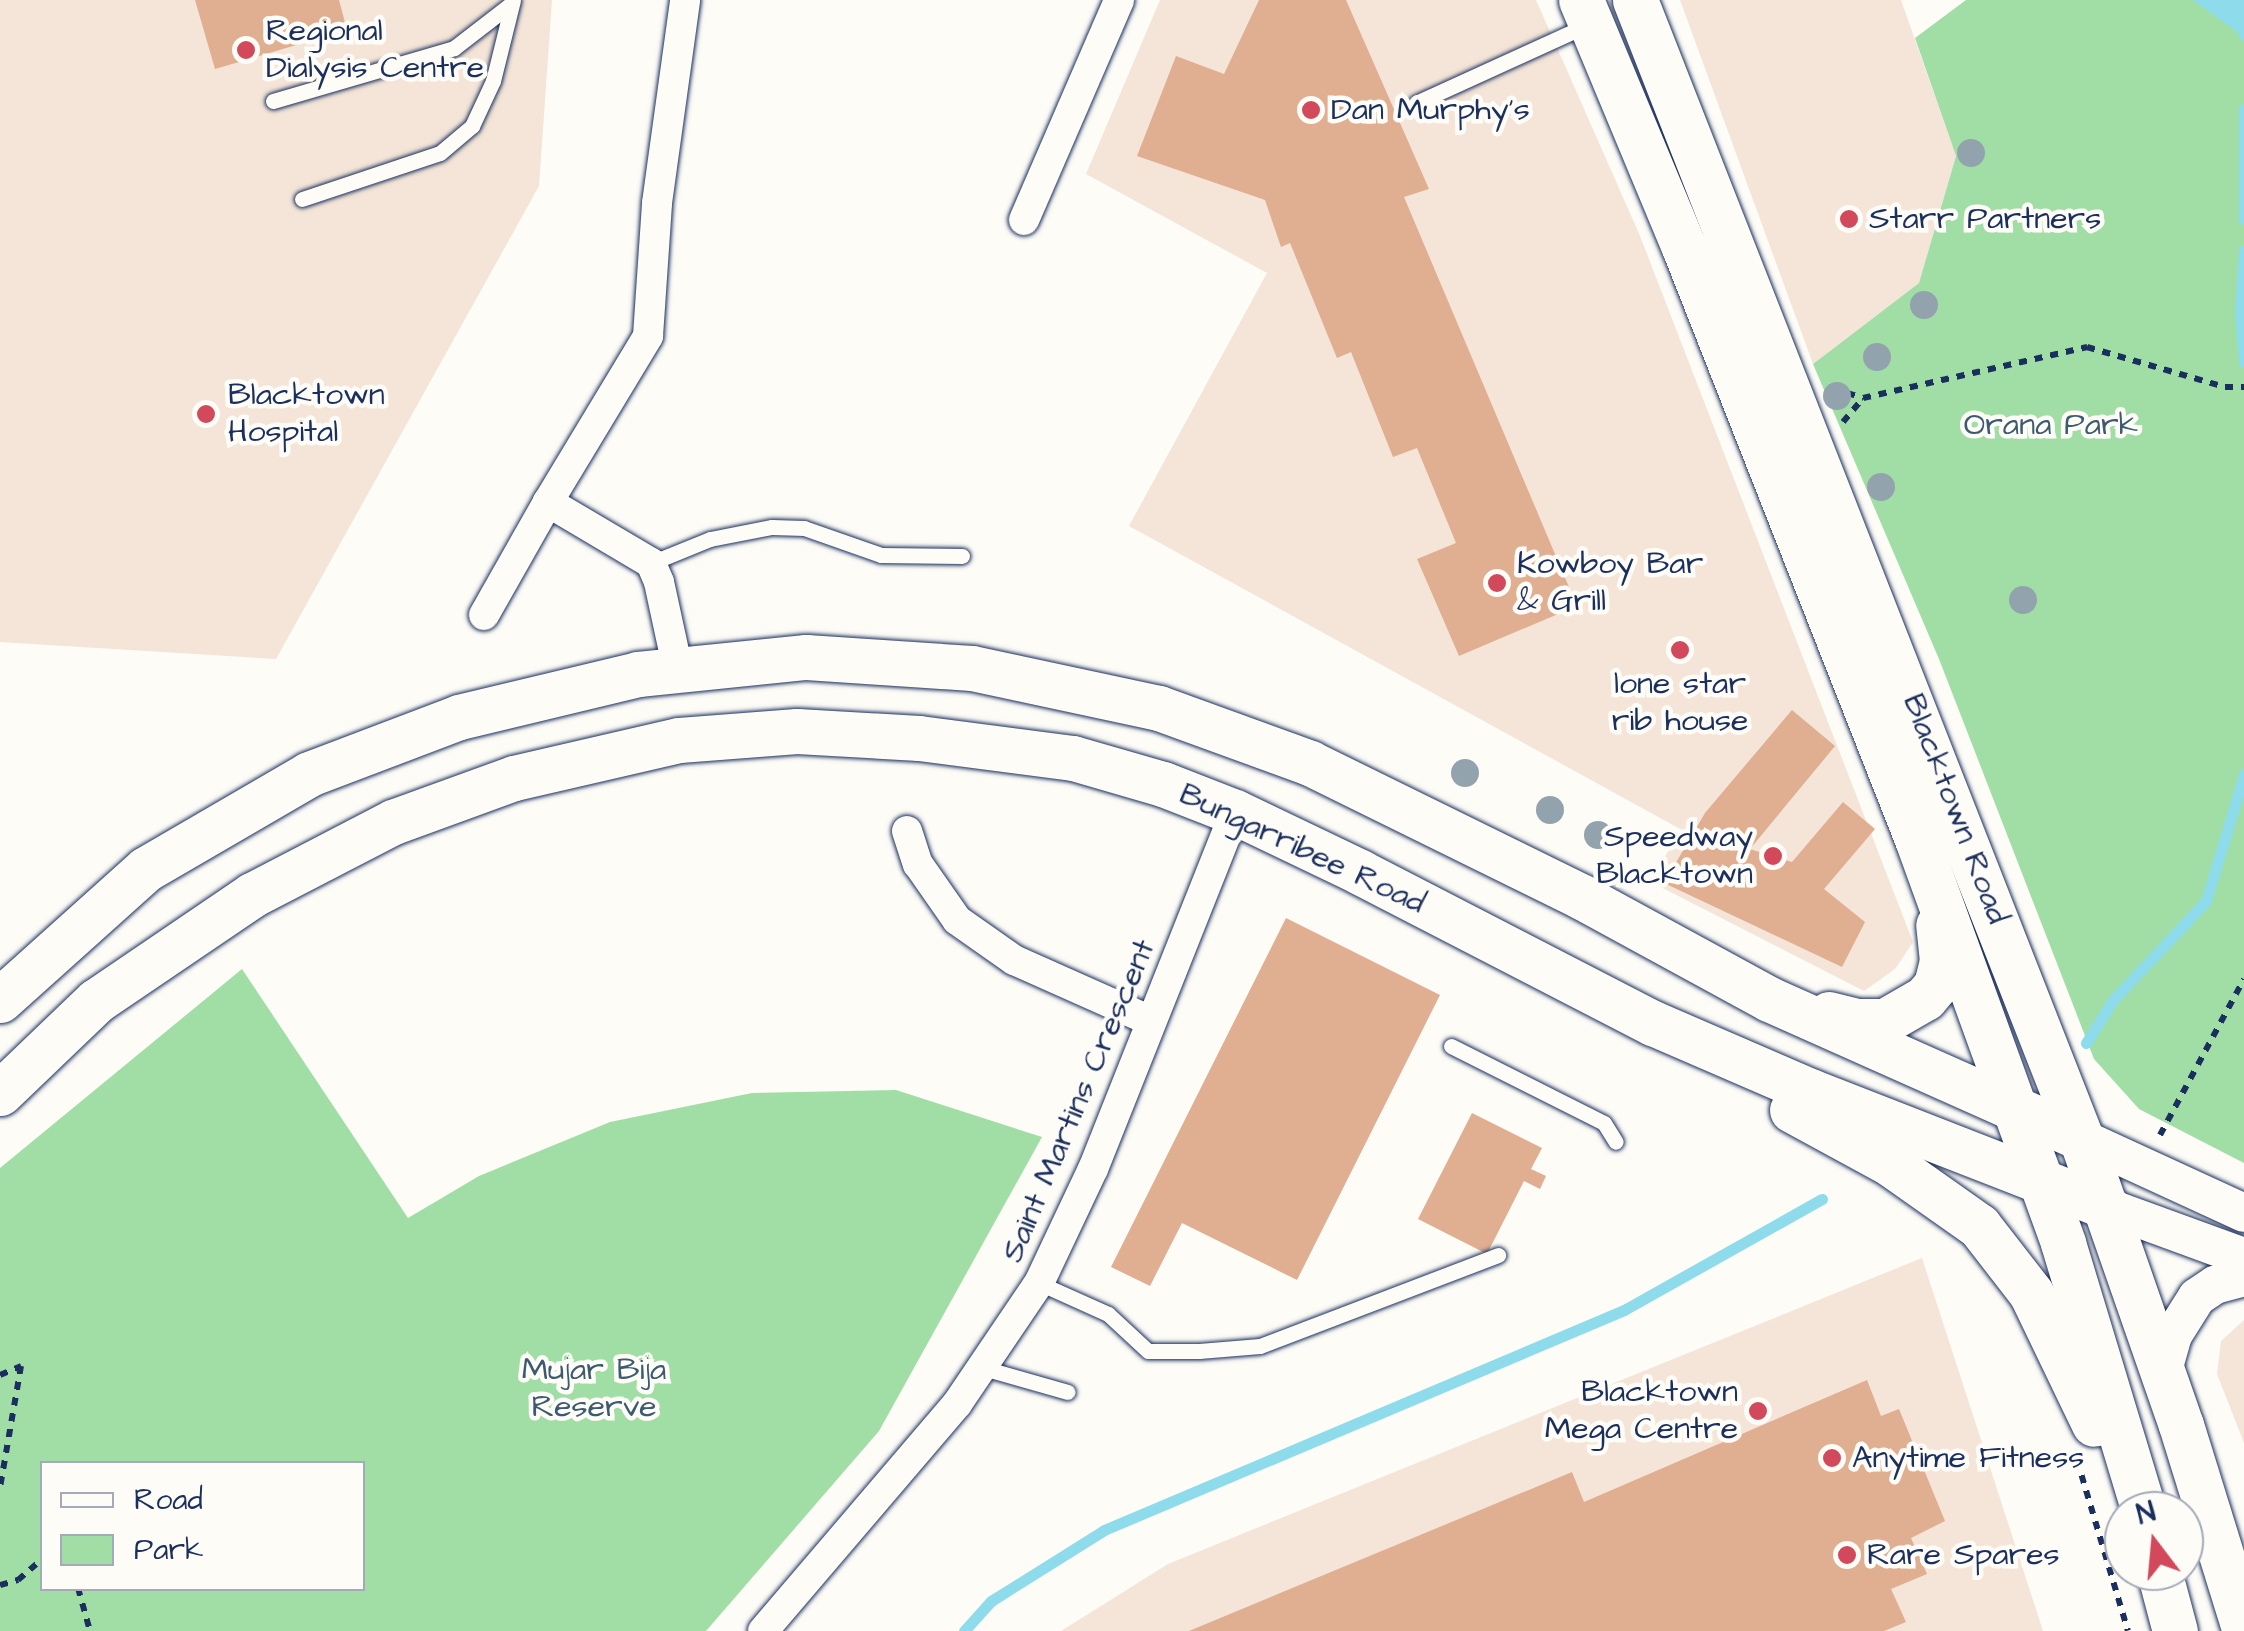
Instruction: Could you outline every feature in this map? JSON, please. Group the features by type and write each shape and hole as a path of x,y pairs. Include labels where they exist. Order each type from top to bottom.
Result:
{"main road":[{"name":"Blacktown Road","path":"1634,0 2107,1207 2244,1629"},
{"name":"Blacktown Road","path":"1592,8 1917,838 2017,1110 2068,1260 2134,1491"},
{"path":"0,1000 146,869 308,774 459,717 638,674 806,657 972,668 1158,708 1310,763 1582,897 1768,999 2081,1138"},
{"name":"Bungarribee Road","path":"0,1093 96,1001 252,895 393,822 514,778 679,740 797,731 919,738 1073,758 1163,784 1235,812 1653,1022 1810,1091 2107,1207"},
{"path":"1768,999 1871,1021 1905,1012 1925,998 1936,985 1942,961 1934,898 1917,838"},
{"path":"1653,1022 1737,1080 1922,1183 1979,1226 2031,1293 2130,1491"},
{"path":"2165,1591 2174,1631"}],"street":[{"path":"484,615 648,336 657,203 685,0"},
{"path":"1024,220 1119,0"},
{"path":"548,502 651,563 660,582 678,670"},
{"name":"Saint Martins Crescent","path":"763,1631 956,1404 1039,1283 1094,1169 1235,812"},
{"path":"908,831 918,864 957,920 1014,960 1151,1021"},
{"path":"2081,1138 2244,1213"},
{"path":"2107,1207 2244,1257"},
{"path":"2162,1374 2172,1336 2197,1297 2215,1285 2244,1277"}],"lane":[{"path":"273,101 454,48 512,1"},
{"path":"302,199 440,153 472,126 493,81 512,1"},
{"path":"1416,104 1592,8"},
{"path":"651,563 710,538 772,526 804,528 881,555 962,556"},
{"path":"1451,1046 1604,1123 1616,1142"},
{"path":"1039,1283 1108,1314 1148,1352 1260,1346 1498,1255"},
{"path":"980,1367 1068,1392"}],"path":[{"path":"1816,383 1863,398 2087,347 2225,387 2244,387"},
{"path":"1831,413 1839,428 1863,398"},
{"path":"2143,1128 2160,1136 2244,979"},
{"path":"0,1375 21,1366 0,1487"},
{"path":"0,1586 18,1580 40,1561"},
{"path":"79,1591 90,1631"}],"shaded area":[{"name":"Blacktown Hospital","path":"0,0 552,0 539,186 276,659 0,642"},
{"path":"1160,0 1536,0 1640,236 1913,942 1895,969 1864,991 1649,881 1682,830 1129,526 1267,273 1086,174"},
{"name":"Starr Partners","path":"1680,0 1901,0 1956,156 1919,283 1813,364"},
{"name":"Blacktown Mega Centre","path":"1922,1258 2043,1631 1061,1631 1168,1564"},
{"path":"2244,1320 2244,1443 2217,1374 2221,1341"}],"green space":[{"name":"Orana Park","path":"1966,0 2244,0 2244,1163 2139,1109 2094,1059 1939,659 1813,364 1919,283 1956,156 1915,38"},
{"name":"Mujar Bija Reserve","path":"242,969 408,1218 479,1176 610,1122 752,1093 896,1090 1042,1137 879,1431 706,1631 0,1631 0,1168"}],"water":[{"path":"2193,0 2244,0 2244,43 2236,31"}],"building":[{"name":"Regional Dialysis Centre","path":"195,0 339,0 347,30 215,69"},
{"path":"1259,0 1346,0 1429,189 1404,197 1577,606 1459,656 1417,559 1456,543 1417,448 1393,457 1351,352 1337,358 1290,243 1281,247 1265,200 1137,156 1176,56 1224,74"},
{"path":"1792,710 1835,746 1750,849 1792,862 1843,802 1875,829 1824,889 1865,922 1842,967 1664,883 1705,813"},
{"path":"1286,918 1440,995 1297,1280 1182,1223 1150,1286 1111,1267"},
{"path":"1472,1113 1542,1148 1531,1169 1546,1176 1540,1189 1524,1181 1487,1254 1418,1219"},
{"path":"1867,1380 1881,1416 1899,1409 1945,1521 1911,1538 1927,1574 1891,1589 1906,1622 1884,1631 1189,1631 1572,1472 1584,1502"}],"waterway":[{"path":"2244,109 2244,219"},
{"path":"2244,250 2240,310 2244,362"},
{"path":"2086,1043 2113,1000 2206,901 2244,774"},
{"path":"964,1631 991,1601 1104,1530 1624,1310 1822,1199"}],"place":[{"name":"Regional Dialysis Centre","path":"246,50"},
{"name":"Dan Murphy's","path":"1311,110"},
{"name":"Starr Partners","path":"1849,219"},
{"name":"Blacktown Hospital","path":"206,414"},
{"name":"Kowboy Bar & Grill","path":"1497,583"},
{"name":"lone star rib house","path":"1680,650"},
{"name":"Speedway Blacktown","path":"1773,856"},
{"name":"Blacktown Mega Centre","path":"1758,1411"},
{"name":"Anytime Fitness","path":"1832,1458"},
{"name":"Rare Spares","path":"1847,1555"}]}
